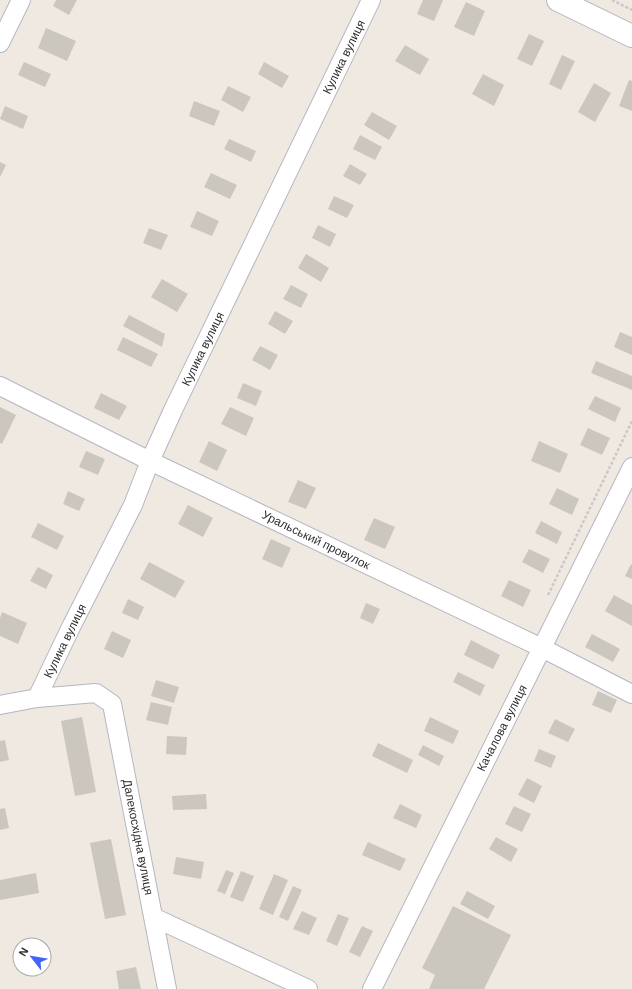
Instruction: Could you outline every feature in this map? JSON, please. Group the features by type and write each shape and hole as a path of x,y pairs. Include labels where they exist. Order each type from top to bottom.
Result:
{"street":[{"path":"0,43 21,0"},
{"name":"Кулика вулиця","path":"37,698 133,506 150,461 174,408 371,0"},
{"path":"558,0 632,36"},
{"name":"Уральський провулок","path":"0,386 150,461 542,648 632,694"},
{"name":"Качалова вулиця","path":"372,989 632,467"},
{"name":"Далекосхідна вулиця","path":"0,705 37,698 96,693 112,704 167,989"},
{"path":"153,917 308,989"}],"path":[{"path":"612,0 632,10"},
{"path":"546,598 632,421"}],"building":[{"path":"56,0 77,0 69,15 53,6"},
{"path":"423,0 443,0 434,21 417,14"},
{"path":"466,2 485,11 474,36 454,27"},
{"path":"46,28 76,41 67,61 38,48"},
{"path":"529,34 544,41 532,66 517,59"},
{"path":"405,45 429,59 420,75 395,61"},
{"path":"562,55 575,61 561,90 549,84"},
{"path":"24,62 51,74 45,87 18,75"},
{"path":"264,62 289,76 282,88 258,74"},
{"path":"483,74 504,85 494,106 472,94"},
{"path":"629,80 632,81 632,111 619,106"},
{"path":"594,83 611,93 595,122 578,112"},
{"path":"228,86 251,97 243,112 221,100"},
{"path":"194,101 220,111 214,126 189,116"},
{"path":"5,106 28,116 23,129 0,119"},
{"path":"372,112 397,126 389,140 364,125"},
{"path":"360,135 382,147 375,160 353,149"},
{"path":"229,139 256,151 251,162 224,149"},
{"path":"0,162 6,165 0,177"},
{"path":"350,164 367,174 360,185 343,176"},
{"path":"211,173 237,185 230,199 204,187"},
{"path":"334,196 354,205 347,218 328,209"},
{"path":"197,211 219,221 212,236 190,227"},
{"path":"318,225 336,234 330,247 312,238"},
{"path":"149,228 168,235 161,250 143,243"},
{"path":"306,254 329,268 321,282 298,268"},
{"path":"162,279 188,294 177,312 151,297"},
{"path":"291,285 308,294 301,308 283,299"},
{"path":"275,311 293,321 285,334 268,324"},
{"path":"129,315 165,334 162,347 123,326"},
{"path":"620,332 632,337 632,355 614,347"},
{"path":"123,337 158,354 151,367 117,350"},
{"path":"260,346 278,355 270,370 252,360"},
{"path":"596,361 632,376 632,390 591,373"},
{"path":"243,383 262,391 256,406 237,398"},
{"path":"101,393 127,406 119,420 94,408"},
{"path":"595,396 621,408 615,422 588,409"},
{"path":"0,407 16,415 2,444 0,443"},
{"path":"230,407 254,418 246,436 221,424"},
{"path":"588,428 610,438 602,455 580,445"},
{"path":"209,441 227,450 217,471 199,462"},
{"path":"539,441 568,454 560,473 531,461"},
{"path":"86,451 105,459 98,475 79,467"},
{"path":"298,480 316,488 306,509 288,502"},
{"path":"557,488 579,499 572,515 549,504"},
{"path":"68,491 85,499 79,511 63,504"},
{"path":"188,505 213,518 203,537 178,524"},
{"path":"374,518 395,527 385,549 364,540"},
{"path":"541,521 562,532 557,544 535,533"},
{"path":"38,523 64,536 57,550 31,537"},
{"path":"271,539 291,548 282,568 262,559"},
{"path":"529,549 550,559 543,573 522,562"},
{"path":"149,562 185,581 175,598 140,579"},
{"path":"631,564 632,565 632,579 625,576"},
{"path":"38,567 53,575 46,589 30,581"},
{"path":"509,580 531,590 523,607 501,596"},
{"path":"614,595 632,605 632,626 605,611"},
{"path":"128,599 144,607 138,620 122,613"},
{"path":"366,603 380,609 373,624 360,618"},
{"path":"2,612 27,623 18,644 0,636 0,618"},
{"path":"112,631 131,640 123,658 104,649"},
{"path":"592,634 620,649 613,662 585,647"},
{"path":"471,640 500,655 493,669 464,655"},
{"path":"458,672 485,685 480,696 453,682"},
{"path":"156,680 179,687 174,703 151,696"},
{"path":"598,691 617,700 611,713 592,705"},
{"path":"151,702 172,707 168,725 146,720"},
{"path":"82,717 96,792 75,796 61,721"},
{"path":"430,717 459,731 453,744 424,731"},
{"path":"555,719 575,729 568,742 548,733"},
{"path":"167,736 187,737 186,755 166,754"},
{"path":"5,740 9,760 0,762 0,741"},
{"path":"378,743 413,760 407,773 372,756"},
{"path":"423,745 444,756 439,766 418,755"},
{"path":"539,749 556,756 551,768 534,761"},
{"path":"527,778 542,786 534,803 518,795"},
{"path":"206,794 207,809 173,810 172,796"},
{"path":"400,804 422,815 416,828 393,818"},
{"path":"514,806 531,814 522,832 505,824"},
{"path":"5,808 9,828 0,830 0,809"},
{"path":"496,837 518,849 511,862 489,849"},
{"path":"111,839 126,915 105,919 90,843"},
{"path":"368,842 406,859 400,871 362,855"},
{"path":"176,857 204,862 201,879 173,874"},
{"path":"226,870 234,873 225,894 217,891"},
{"path":"241,871 254,876 243,902 230,897"},
{"path":"36,873 39,893 0,900 0,880"},
{"path":"274,874 288,880 273,915 259,909"},
{"path":"293,886 302,890 288,921 279,917"},
{"path":"467,891 495,906 488,919 460,904"},
{"path":"453,906 511,935 484,989 429,989 435,975 422,968"},
{"path":"302,911 317,918 309,935 293,929"},
{"path":"338,914 349,918 337,946 326,941"},
{"path":"362,926 373,931 360,957 349,952"},
{"path":"136,967 141,989 119,989 116,971"}]}
